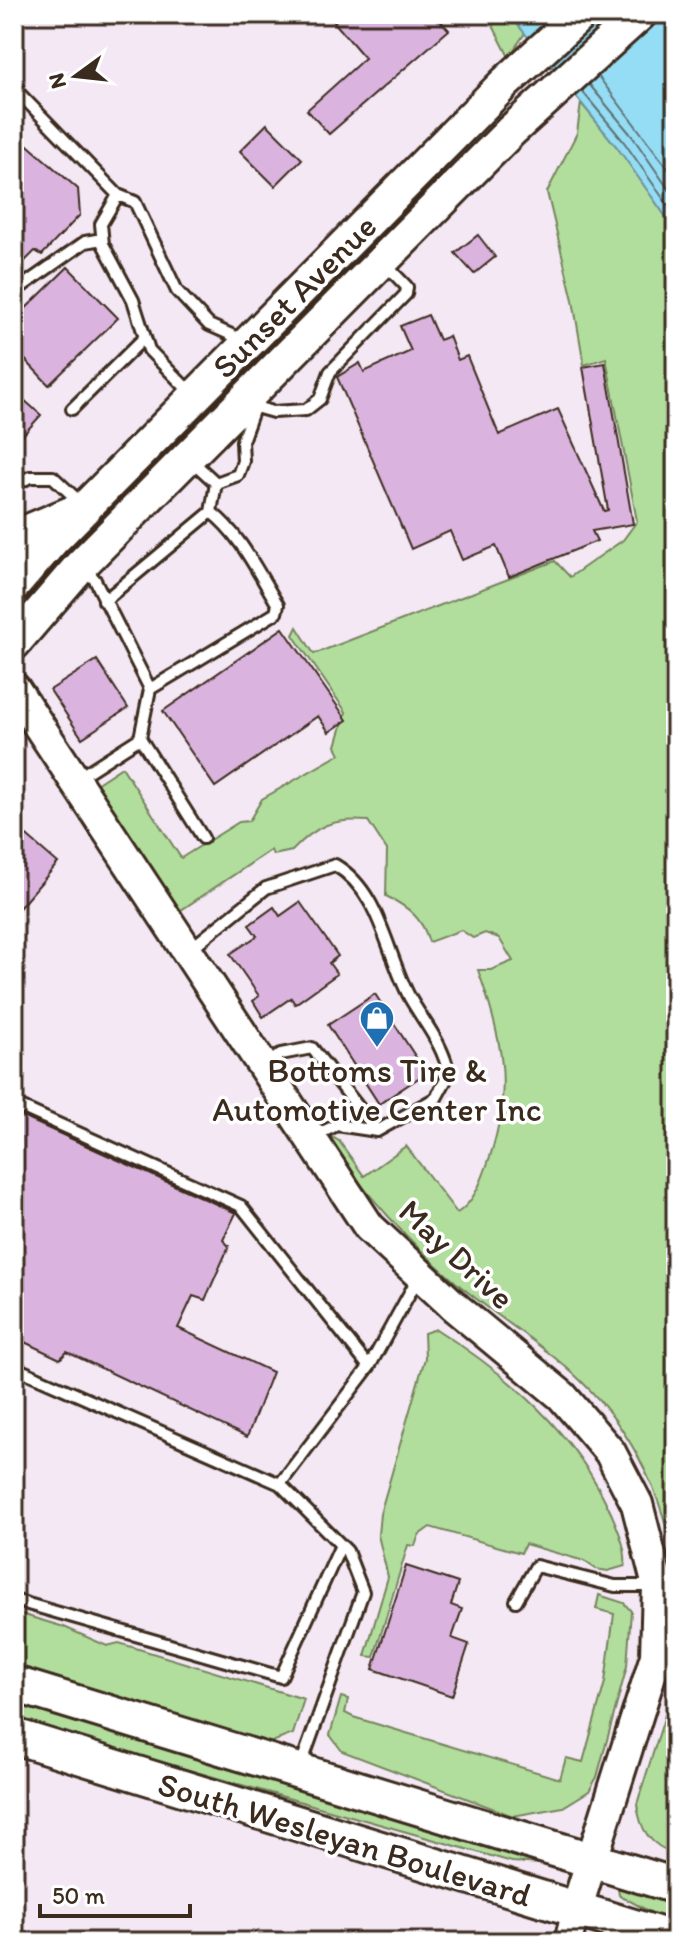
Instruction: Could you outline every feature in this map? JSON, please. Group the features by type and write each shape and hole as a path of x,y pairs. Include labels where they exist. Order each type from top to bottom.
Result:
{"highway":[{"name":"South Wesleyan Boulevard","path":"14,1684 676,1886"},
{"name":"South Wesleyan Boulevard","path":"14,1736 572,1926 676,1940"}],"main road":[{"name":"Sunset Avenue","path":"14,585 85,507 505,83 581,14"},
{"name":"Sunset Avenue","path":"14,643 81,565 188,457 248,405 382,261 531,112 640,14"},
{"path":"14,537 85,507"},
{"name":"May Drive","path":"14,688 369,1227 562,1396 610,1452 637,1504 658,1586 656,1656 572,1926"}],"lane":[{"path":"15,91 118,195 135,202 177,291 209,325 248,342"},
{"path":"118,195 101,224 102,239 133,300 149,350 194,397"},
{"path":"14,292 85,242 102,239"},
{"path":"216,483 238,475 243,461 242,441 248,405 273,412 306,410 320,399 330,372 406,294 407,287 382,261"},
{"path":"72,409 143,339"},
{"path":"188,457 216,483"},
{"path":"14,485 30,477 53,477 85,507"},
{"path":"104,601 211,512 216,483"},
{"path":"150,689 276,613 278,605 241,545 227,525 211,512"},
{"path":"81,565 95,580 150,689 140,738 203,838"},
{"path":"75,780 140,738"},
{"path":"187,951 266,888 335,865 353,875 368,899 409,995 444,1051 449,1074 436,1098 377,1131 337,1125 310,1137"},
{"path":"263,1067 281,1054 312,1048 377,1131"},
{"path":"14,1104 241,1206 369,1367"},
{"path":"280,1484 369,1367 420,1274"},
{"path":"14,1367 280,1484 341,1545 363,1592 299,1771"},
{"path":"14,1600 281,1677 341,1545"},
{"path":"516,1601 536,1566 615,1586 658,1586"}],"green space":[{"path":"487,14 509,14 525,33 509,57"},
{"path":"581,103 617,147 676,231 676,1575 672,1548 656,1495 632,1446 600,1401 566,1367 468,1292 418,1248 329,1144 332,1137 339,1141 364,1176 406,1146 457,1213 467,1205 484,1174 495,1141 503,1092 499,1045 478,970 491,970 513,961 499,938 485,933 473,938 461,930 429,942 413,914 386,896 387,850 368,821 334,823 309,835 292,851 273,855 271,850 178,912 96,784 122,767 181,858 239,822 249,821 262,799 340,754 336,746 346,712 293,635 297,627 314,654 555,561 570,577 623,540 637,521 606,358 584,365 573,300 547,192 577,133"},
{"path":"436,1329 490,1366 538,1408 579,1457 611,1513 623,1546 625,1566 608,1571 596,1569 584,1561 525,1544 521,1553 430,1527 419,1535 415,1546 408,1545 374,1657 365,1656 388,1577 378,1535 380,1514 425,1358 424,1333"},
{"path":"599,1595 624,1603 631,1611 627,1666 597,1777 589,1791 563,1807 513,1816 342,1751 330,1735 341,1697 348,1699 345,1713 353,1717 560,1779 566,1758 583,1762 605,1682 614,1614 596,1609"},
{"path":"14,1612 64,1627 107,1646 119,1643 304,1699 293,1734 267,1744 14,1668"},
{"path":"676,1657 676,1854 659,1846 648,1836 637,1804 672,1693"},
{"path":"14,1698 534,1855 543,1864 512,1862 14,1720"},
{"path":"618,1888 676,1905 676,1920 652,1913 619,1895"}],"water":[{"path":"509,14 676,14 676,231 617,147"}],"building":[{"path":"343,14 434,14 449,30 329,134 307,110 365,58 334,22"},
{"path":"267,124 302,159 275,186 240,151"},
{"path":"14,133 78,189 80,215 42,255 35,251 14,272"},
{"path":"478,235 495,257 474,274 455,253"},
{"path":"68,267 118,318 49,385 14,348 14,320"},
{"path":"428,315 439,340 449,336 458,360 467,356 499,435 558,409 604,511 608,510 583,367 605,363 633,524 592,531 597,541 509,577 496,546 462,560 450,531 411,549 337,377 360,363 364,372 411,351 400,326"},
{"path":"14,391 41,415 14,445"},
{"path":"283,628 347,720 329,732 318,716 215,787 163,711"},
{"path":"97,660 128,708 82,738 50,690"},
{"path":"14,825 58,863 14,914"},
{"path":"300,902 338,956 329,963 337,974 295,1004 291,998 263,1017 253,1001 259,996 230,954 257,936 249,925 274,907 280,916"},
{"name":"Bottoms Tire & Automotive Center Inc","path":"375,994 426,1073 379,1104 328,1025"},
{"path":"14,1113 236,1213 223,1240 229,1246 205,1300 193,1296 178,1328 272,1372 247,1437 67,1352 60,1359 14,1337"},
{"path":"406,1566 458,1583 451,1605 462,1609 452,1638 469,1644 452,1696 373,1669"}],"place":[{"name":"Bottoms Tire & Automotive Center Inc","path":"377,1049"}]}
